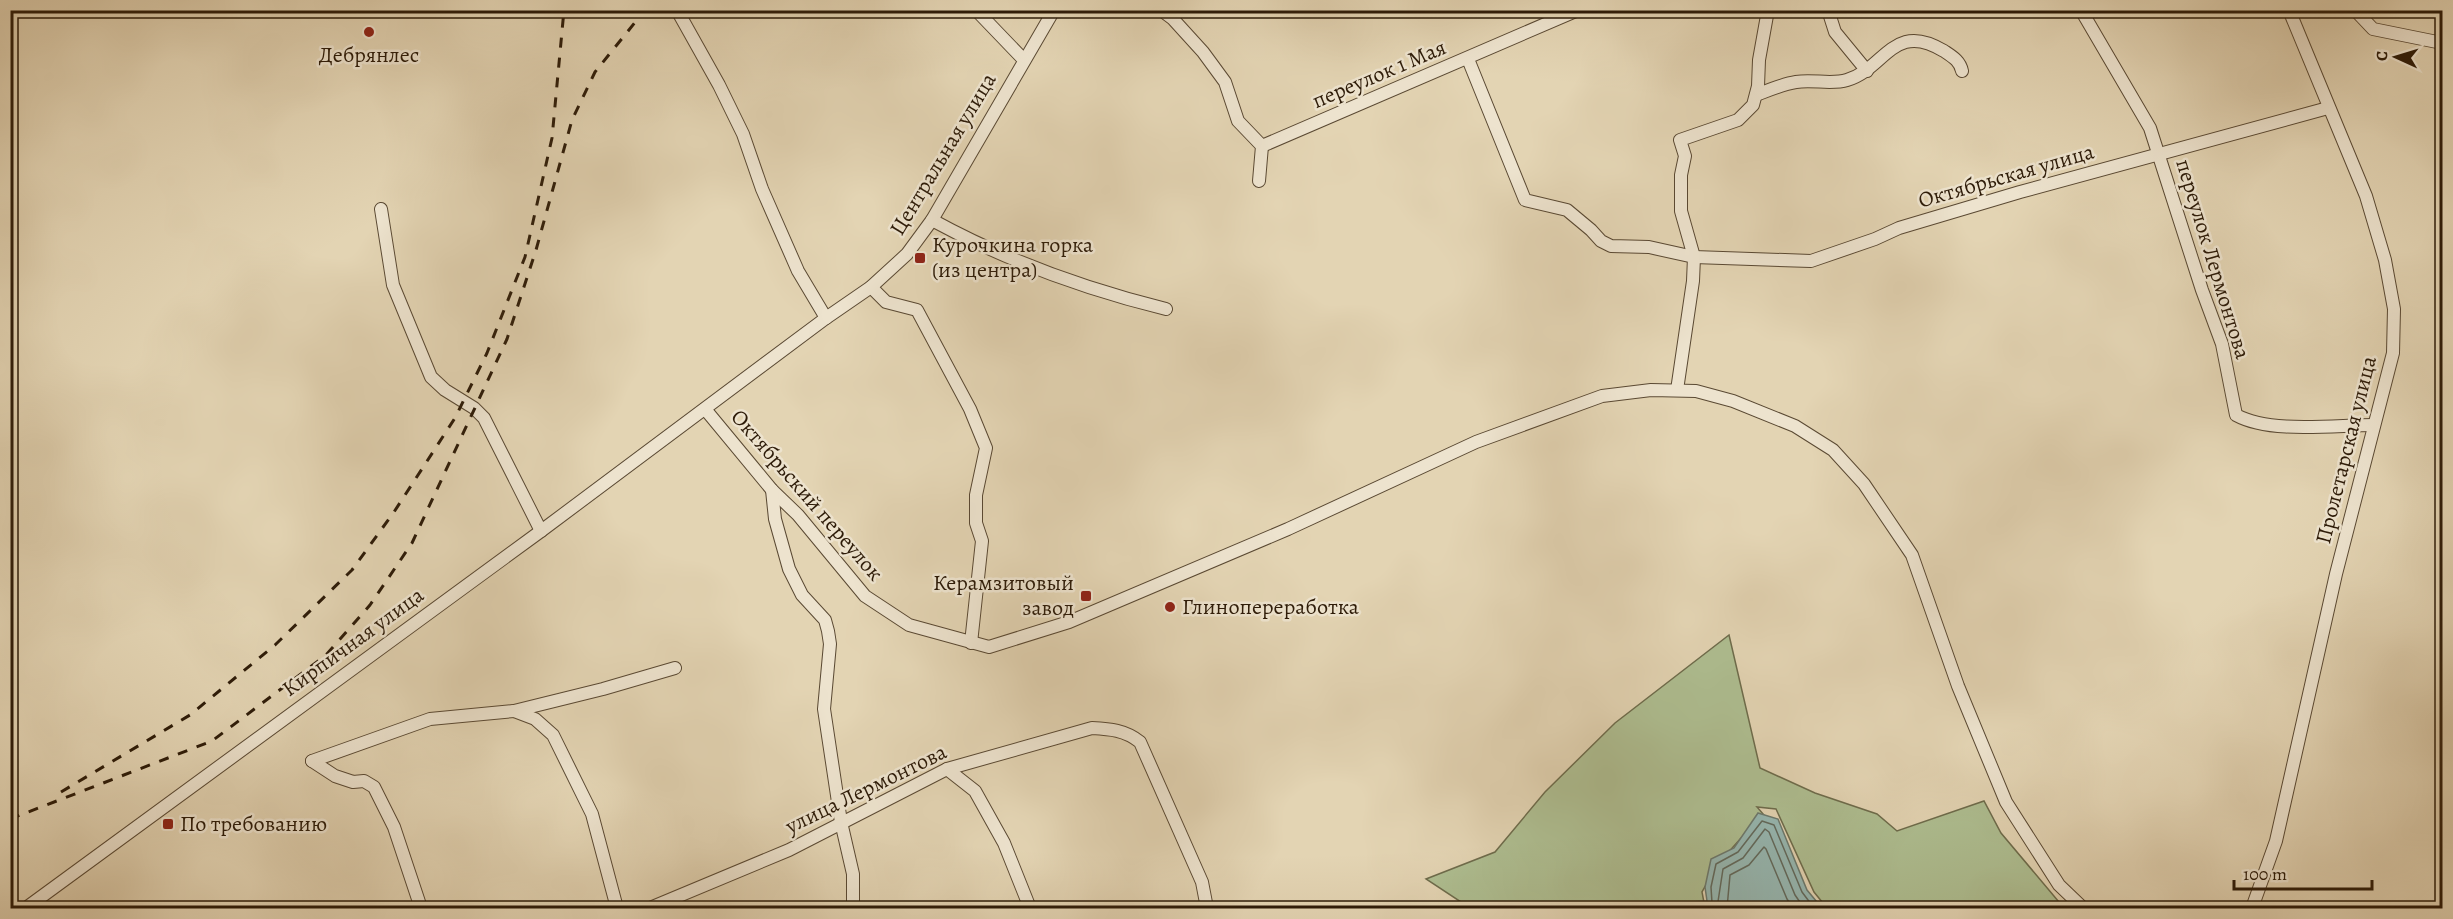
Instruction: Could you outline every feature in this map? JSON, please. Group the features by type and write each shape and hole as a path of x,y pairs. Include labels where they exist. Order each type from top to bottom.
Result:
{"street":[{"path":"677,10 719,85 743,134 762,189 798,271 826,318"},
{"path":"976,10 1024,60"},
{"name":"Центральная улица","path":"705,409 871,287 907,254 932,220 1054,10"},
{"path":"1161,10 1195,44 1225,82 1238,121 1262,146 1259,181"},
{"name":"переулок 1 Мая","path":"1262,146 1578,10"},
{"path":"1677,390 1693,281 1694,257 1681,211 1681,175 1685,156 1680,140 1738,120 1748,111 1756,95 1759,60 1768,10"},
{"path":"1828,10 1834,32 1867,71"},
{"path":"2081,10 2150,128 2158,155"},
{"name":"Пролетарская улица","path":"2252,909 2276,841 2336,574 2393,352 2394,309 2385,260 2366,196 2289,10"},
{"path":"2355,10 2373,28 2442,44"},
{"path":"1756,95 1797,82 1845,81 1862,75 1891,48 1910,42 1931,43 1955,58 1962,71"},
{"name":"Октябрьская улица","path":"1468,59 1525,200 1567,210 1591,230 1601,242 1611,246 1649,247 1694,257 1811,261 1875,240 1899,228 2020,192 2328,108"},
{"name":"переулок Лермонтова","path":"2158,155 2222,344 2236,415 2248,421 2289,426 2374,425"},
{"path":"381,209 393,285 431,377 484,418 541,531"},
{"path":"932,220 1033,267 1117,297 1166,309"},
{"path":"871,287 886,302 917,310 970,409 987,448 976,495 976,523 982,540 970,643"},
{"name":"Октябрьский переулок","path":"705,409 772,490 798,514 865,596 909,625 990,647 1070,622 1288,529 1476,442 1602,396 1651,390 1677,390 1696,391 1733,401 1795,426 1833,450 1864,484 1912,555 1958,686 2006,802 2059,885 2083,909"},
{"name":"Кирпичная улица","path":"26,909 705,409"},
{"path":"772,490 775,519 789,569 802,595 825,620 828,631 830,644 824,709 841,822 853,874 853,909"},
{"path":"421,909 394,827 375,787 364,781 353,782 335,776 312,761 430,719 513,711 603,689 675,668"},
{"path":"513,711 535,719 553,735 592,814 617,909"},
{"name":"улица Лермонтова","path":"650,909 789,850 947,769 1092,728 1114,729 1133,736 1140,742 1202,882 1207,909"},
{"path":"947,769 975,790 1004,843 1030,909"}],"green space":[{"path":"1729,635 1760,768 1815,793 1877,814 1897,831 1984,801 2001,833 2064,908 1827,908 1814,892 1776,809 1757,807 1770,822 1741,838 1718,864 1702,892 1705,908 1470,908 1426,879 1495,852 1545,792 1615,723"}],"water":[{"path":"1758,813 1778,819 1807,890 1822,908 1692,908 1692,902 1707,901 1705,887 1711,859 1734,848"}],"railway":[{"path":"61,792 190,715 275,645 352,570 394,512 455,418 487,353 525,257 552,138 564,10"},
{"path":"10,819 212,741 326,655 370,605 412,543 507,339 536,250 572,120 595,72 645,10"}],"place":[{"name":"Дебрянлес","path":"369,32"},
{"name":"Курочкина горка (из центра)","path":"920,258"},
{"name":"Керамзитовый завод","path":"1086,596"},
{"name":"Глинопереработка","path":"1170,607"},
{"name":"По требованию","path":"168,824"}]}
